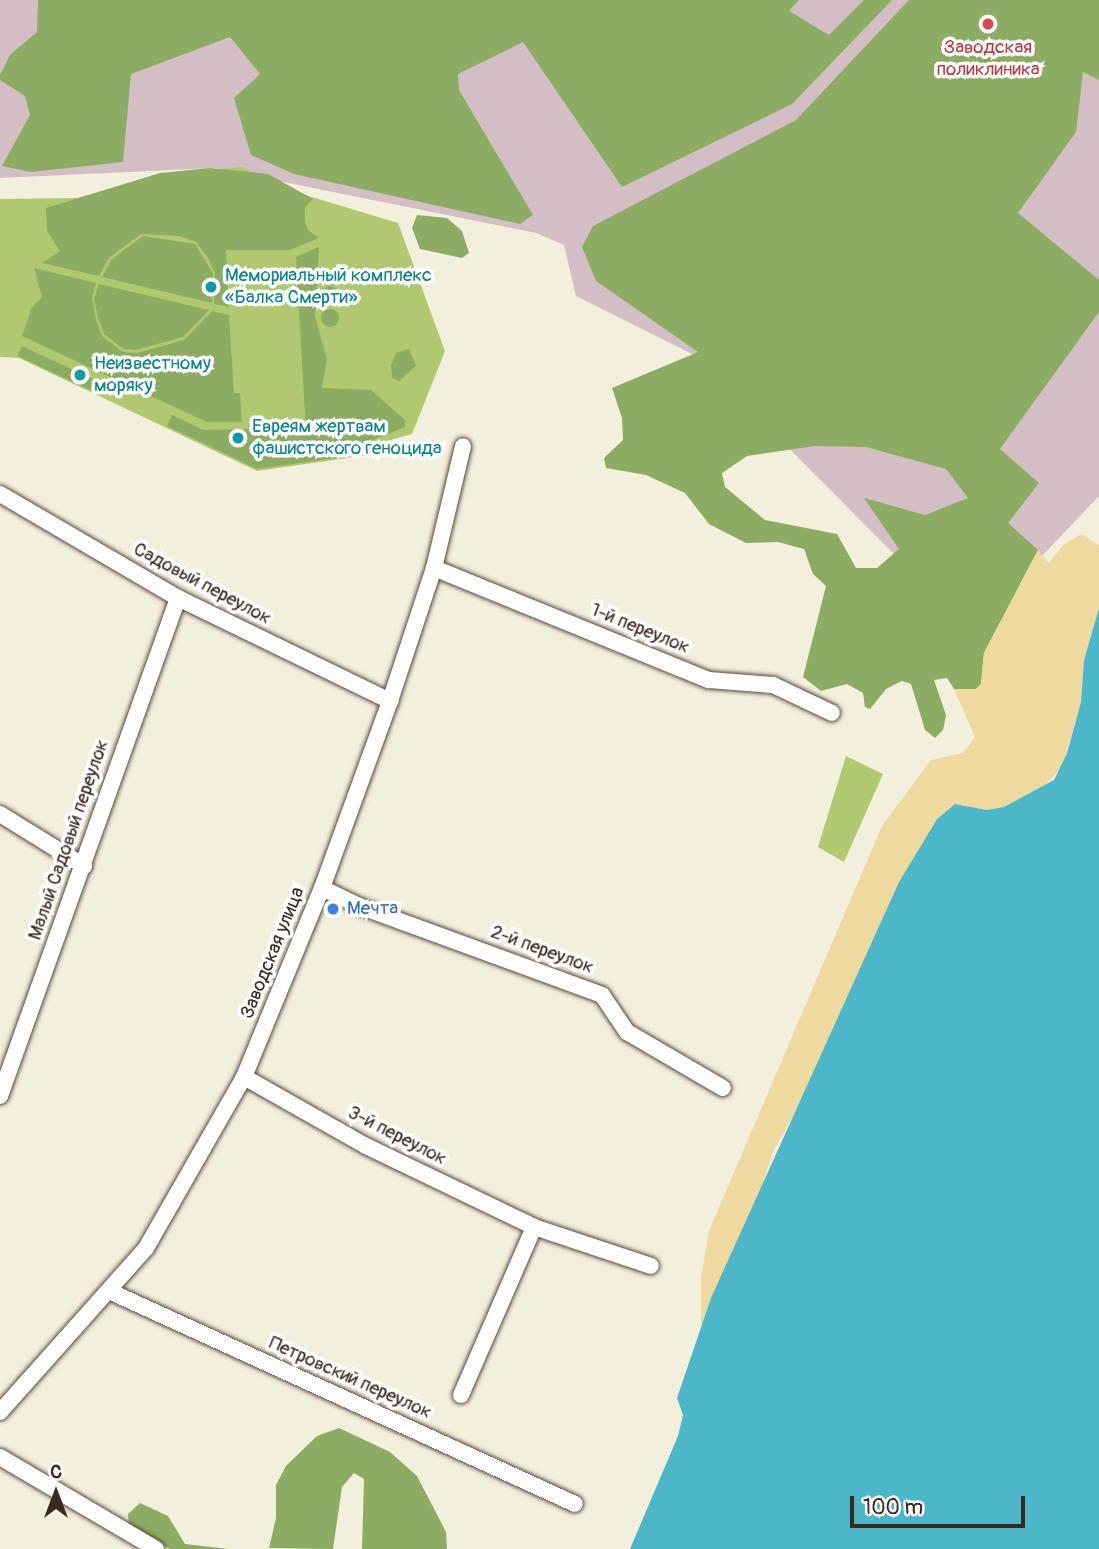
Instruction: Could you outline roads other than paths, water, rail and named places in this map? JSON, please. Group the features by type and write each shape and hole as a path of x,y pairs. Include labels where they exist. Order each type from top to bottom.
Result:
{"street":[{"name":"Заводская улица","path":"0,1412 108,1291 167,1218 244,1077 322,888 390,701 434,568 463,446"},
{"name":"Садовый переулок","path":"0,494 178,598 390,701"},
{"name":"1-й переулок","path":"434,568 709,680 773,685 832,713"},
{"name":"Малый Садовый переулок","path":"0,1093 84,866 178,598"},
{"path":"0,814 84,866"},
{"name":"2-й переулок","path":"322,888 359,906 602,995 627,1032 723,1088"},
{"name":"3-й переулок","path":"244,1077 366,1146 534,1227 651,1266"},
{"path":"461,1395 534,1227"},
{"name":"Петровский переулок","path":"108,1291 575,1504"},
{"path":"0,1457 156,1549"}],"water":[{"path":"1099,608 1099,1549 630,1549 678,1436 683,1415 677,1398 711,1298 899,882 937,819 955,804 987,810 1004,807 1054,780 1067,753 1081,702 1084,660"}],"place":[{"name":"Заводская поликлиника","path":"988,24"},
{"name":"Мемориальный комплекс «Балка Смерти»","path":"211,287"},
{"name":"Неизвестному моряку","path":"80,375"},
{"name":"Евреям жертвам фашистского геноцида","path":"238,438"},
{"name":"Мечта","path":"333,909"}]}
